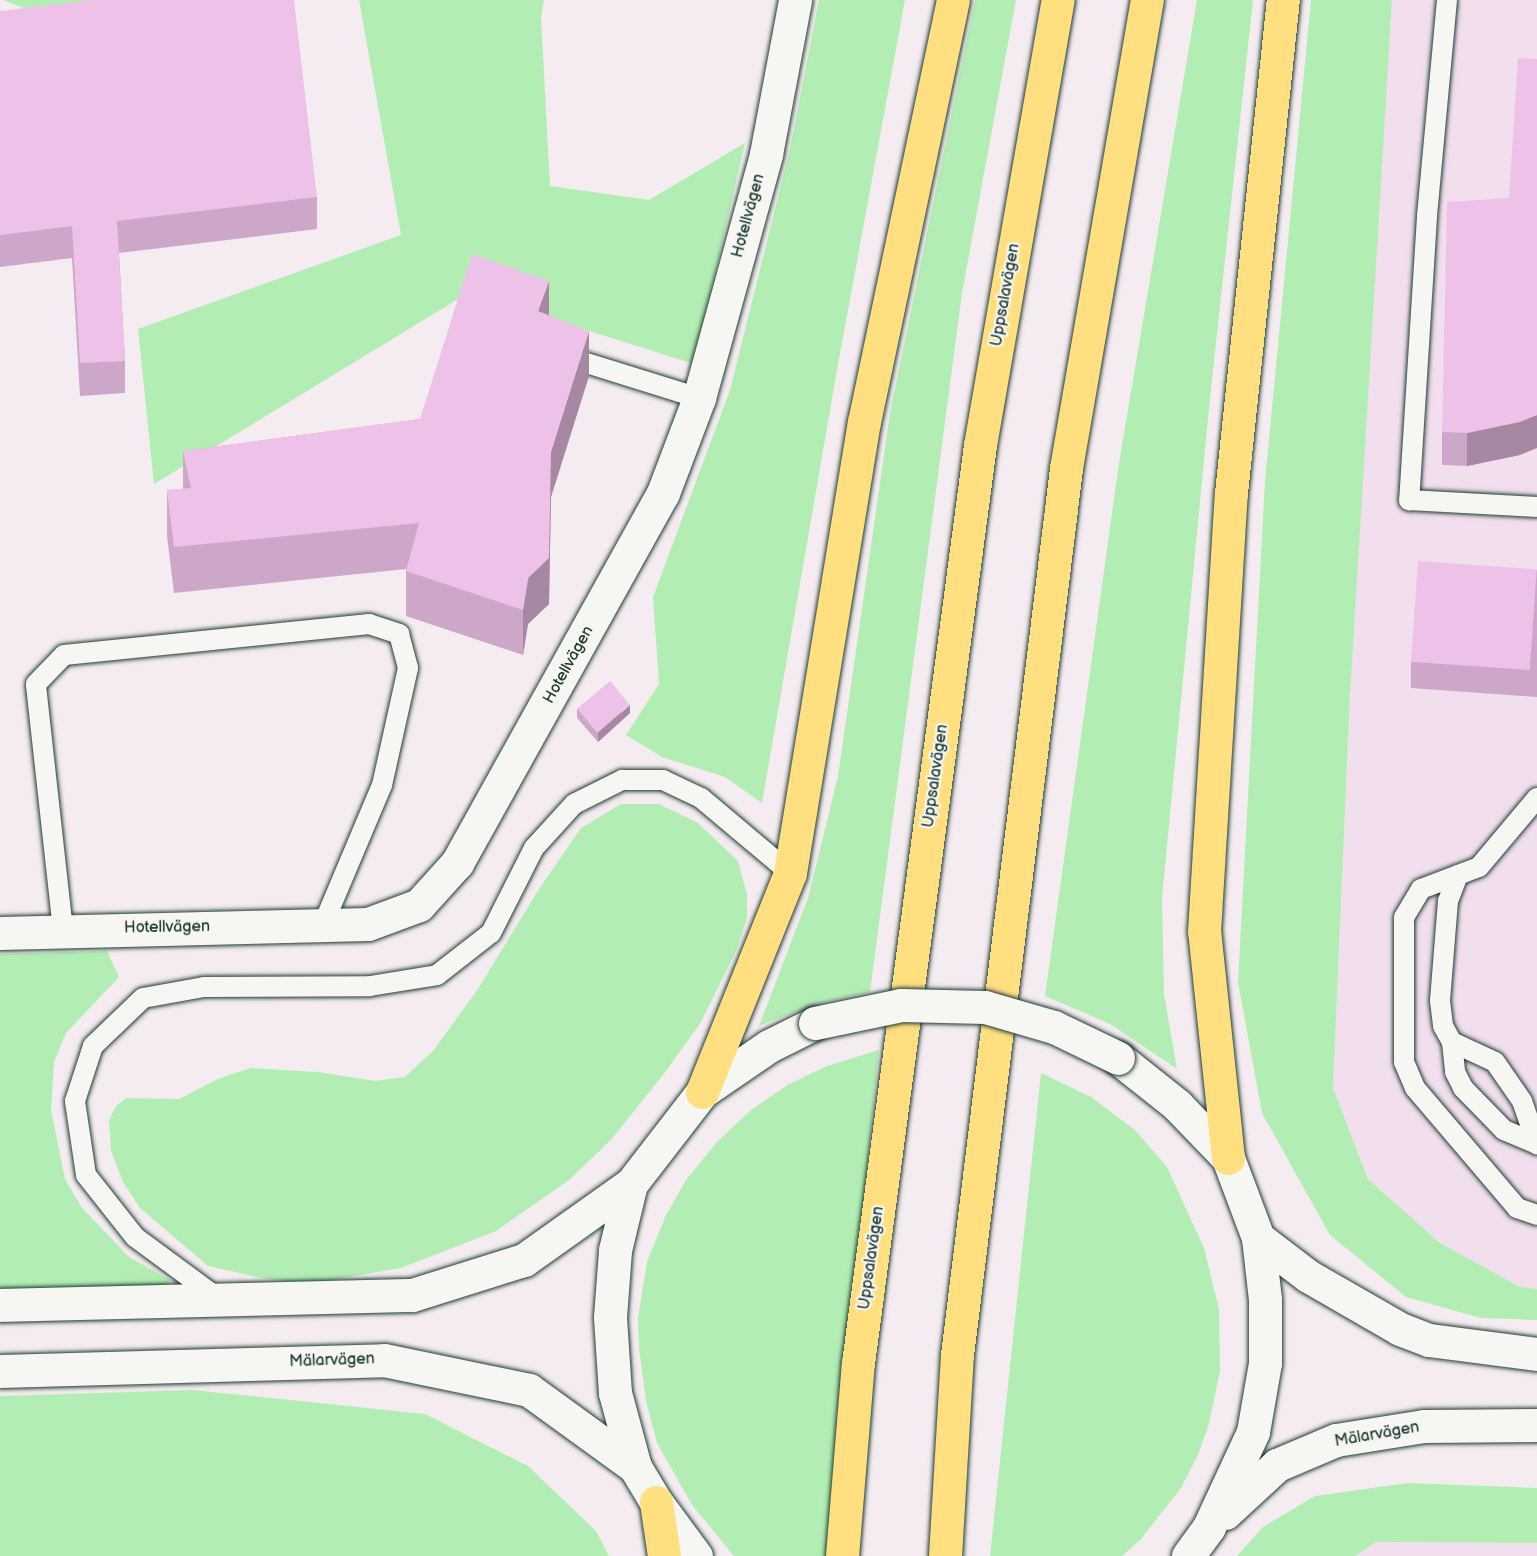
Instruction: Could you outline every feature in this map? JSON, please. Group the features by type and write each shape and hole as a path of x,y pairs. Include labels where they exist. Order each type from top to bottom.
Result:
{"highway":[{"path":"702,1092 790,873 864,422 953,0"},
{"name":"Uppsalavägen","path":"842,1556 858,1363 980,445 1058,0"},
{"path":"945,1556 957,1355 1066,468 1146,0"},
{"path":"1228,1158 1204,931 1231,493 1283,0"},
{"path":"656,1502 664,1556"}],"main road":[{"name":"Hotellvägen","path":"0,933 368,924 419,905 457,863 540,719 663,493 699,398 766,154 795,0"},
{"path":"0,1305 412,1295 524,1260 632,1184 702,1092 769,1046 815,1023 901,1005 985,1007 1054,1027 1118,1058 1177,1105 1228,1158 1258,1238 1264,1299 1264,1364 1255,1420 1235,1476 1209,1527 1188,1556"},
{"path":"632,1184 615,1250 610,1317 615,1393 635,1467 656,1502 696,1556"},
{"path":"1258,1238 1308,1276 1400,1329 1429,1340 1537,1354"},
{"name":"Mälarvägen","path":"0,1371 384,1359 529,1390 635,1467"},
{"name":"Mälarvägen","path":"1209,1527 1277,1465 1336,1440 1424,1426 1537,1425"}],"lane":[{"path":"1446,0 1427,217 1409,500 1537,507"},
{"path":"562,356 699,398"},
{"path":"63,930 36,684 64,655 369,624 399,634 408,668 382,785 323,925"},
{"path":"219,1299 135,1237 86,1174 75,1101 78,1090 93,1046 143,998 204,987 370,986 437,975 491,933 534,848 574,804 622,780 663,780 701,798 790,873"},
{"path":"1537,798 1479,867 1421,889 1404,917 1404,1062 1415,1088 1517,1208 1537,1215"},
{"path":"1458,875 1449,901 1440,1002 1443,1026 1452,1042 1455,1071 1463,1088 1504,1130 1537,1144"},
{"path":"1452,1042 1495,1062 1522,1101 1537,1144"}],"shaded area":[{"path":"1392,0 1537,0 1537,1289 1520,1288 1440,1243 1368,1179 1333,1088 1361,457"},
{"path":"1376,1542 1537,1543 1537,1556 1355,1556"}],"green space":[{"path":"3,0 193,0 52,19"},
{"path":"359,0 544,0 541,17 550,186 649,200 745,143 694,364 468,293 154,484 138,329 401,235"},
{"path":"819,0 905,0 837,370 762,803 725,777 662,757 626,735 659,684 653,597 730,390 790,149"},
{"path":"975,0 1016,0 962,293 870,992 815,1004 759,1026 808,898 838,776 890,413"},
{"path":"1197,0 1253,0 1209,408 1162,898 1164,994 1177,1069 1110,1024 1045,996 1119,463"},
{"path":"1311,0 1392,0 1350,696 1333,1088 1368,1179 1440,1243 1520,1287 1537,1289 1537,1320 1481,1318 1406,1297 1330,1235 1262,1113 1238,982 1265,481"},
{"path":"621,804 659,804 698,823 738,861 747,894 747,918 737,949 701,1022 666,1071 611,1140 569,1180 496,1231 401,1268 308,1284 262,1278 208,1266 140,1208 123,1182 111,1151 109,1120 116,1106 126,1098 179,1099 220,1078 251,1068 318,1072 375,1081 405,1077 433,1051 478,989 539,889 581,828"},
{"path":"107,951 119,977 66,1033 54,1062 51,1110 65,1179 82,1208 129,1257 170,1280 157,1293 0,1289 0,954"},
{"path":"879,1050 827,1556 734,1556 692,1505 657,1443 646,1401 639,1348 638,1318 647,1262 666,1215 686,1180 717,1142 751,1110 789,1084 827,1066"},
{"path":"1041,1073 1091,1097 1135,1130 1167,1167 1204,1248 1219,1309 1220,1371 1209,1424 1198,1455 1181,1488 1141,1539 1122,1556 990,1556"},
{"path":"193,1390 425,1414 528,1466 596,1531 609,1556 0,1556 0,1396"},
{"path":"1408,1483 1537,1488 1537,1543 1376,1542 1355,1556 1237,1556 1263,1527 1315,1496"}],"building":[{"path":"93,0 294,0 317,197 117,221 125,361 80,363 72,226 0,235 0,11"},
{"path":"1518,58 1537,59 1537,415 1520,422 1467,433 1442,432 1447,202 1509,198"},
{"path":"472,254 549,281 538,311 589,331 551,452 549,558 528,578 523,610 406,571 419,523 174,547 167,490 191,488 183,451 420,419"},
{"path":"1418,561 1537,569 1530,670 1411,662"},
{"path":"610,681 630,705 597,732 577,709"}]}
